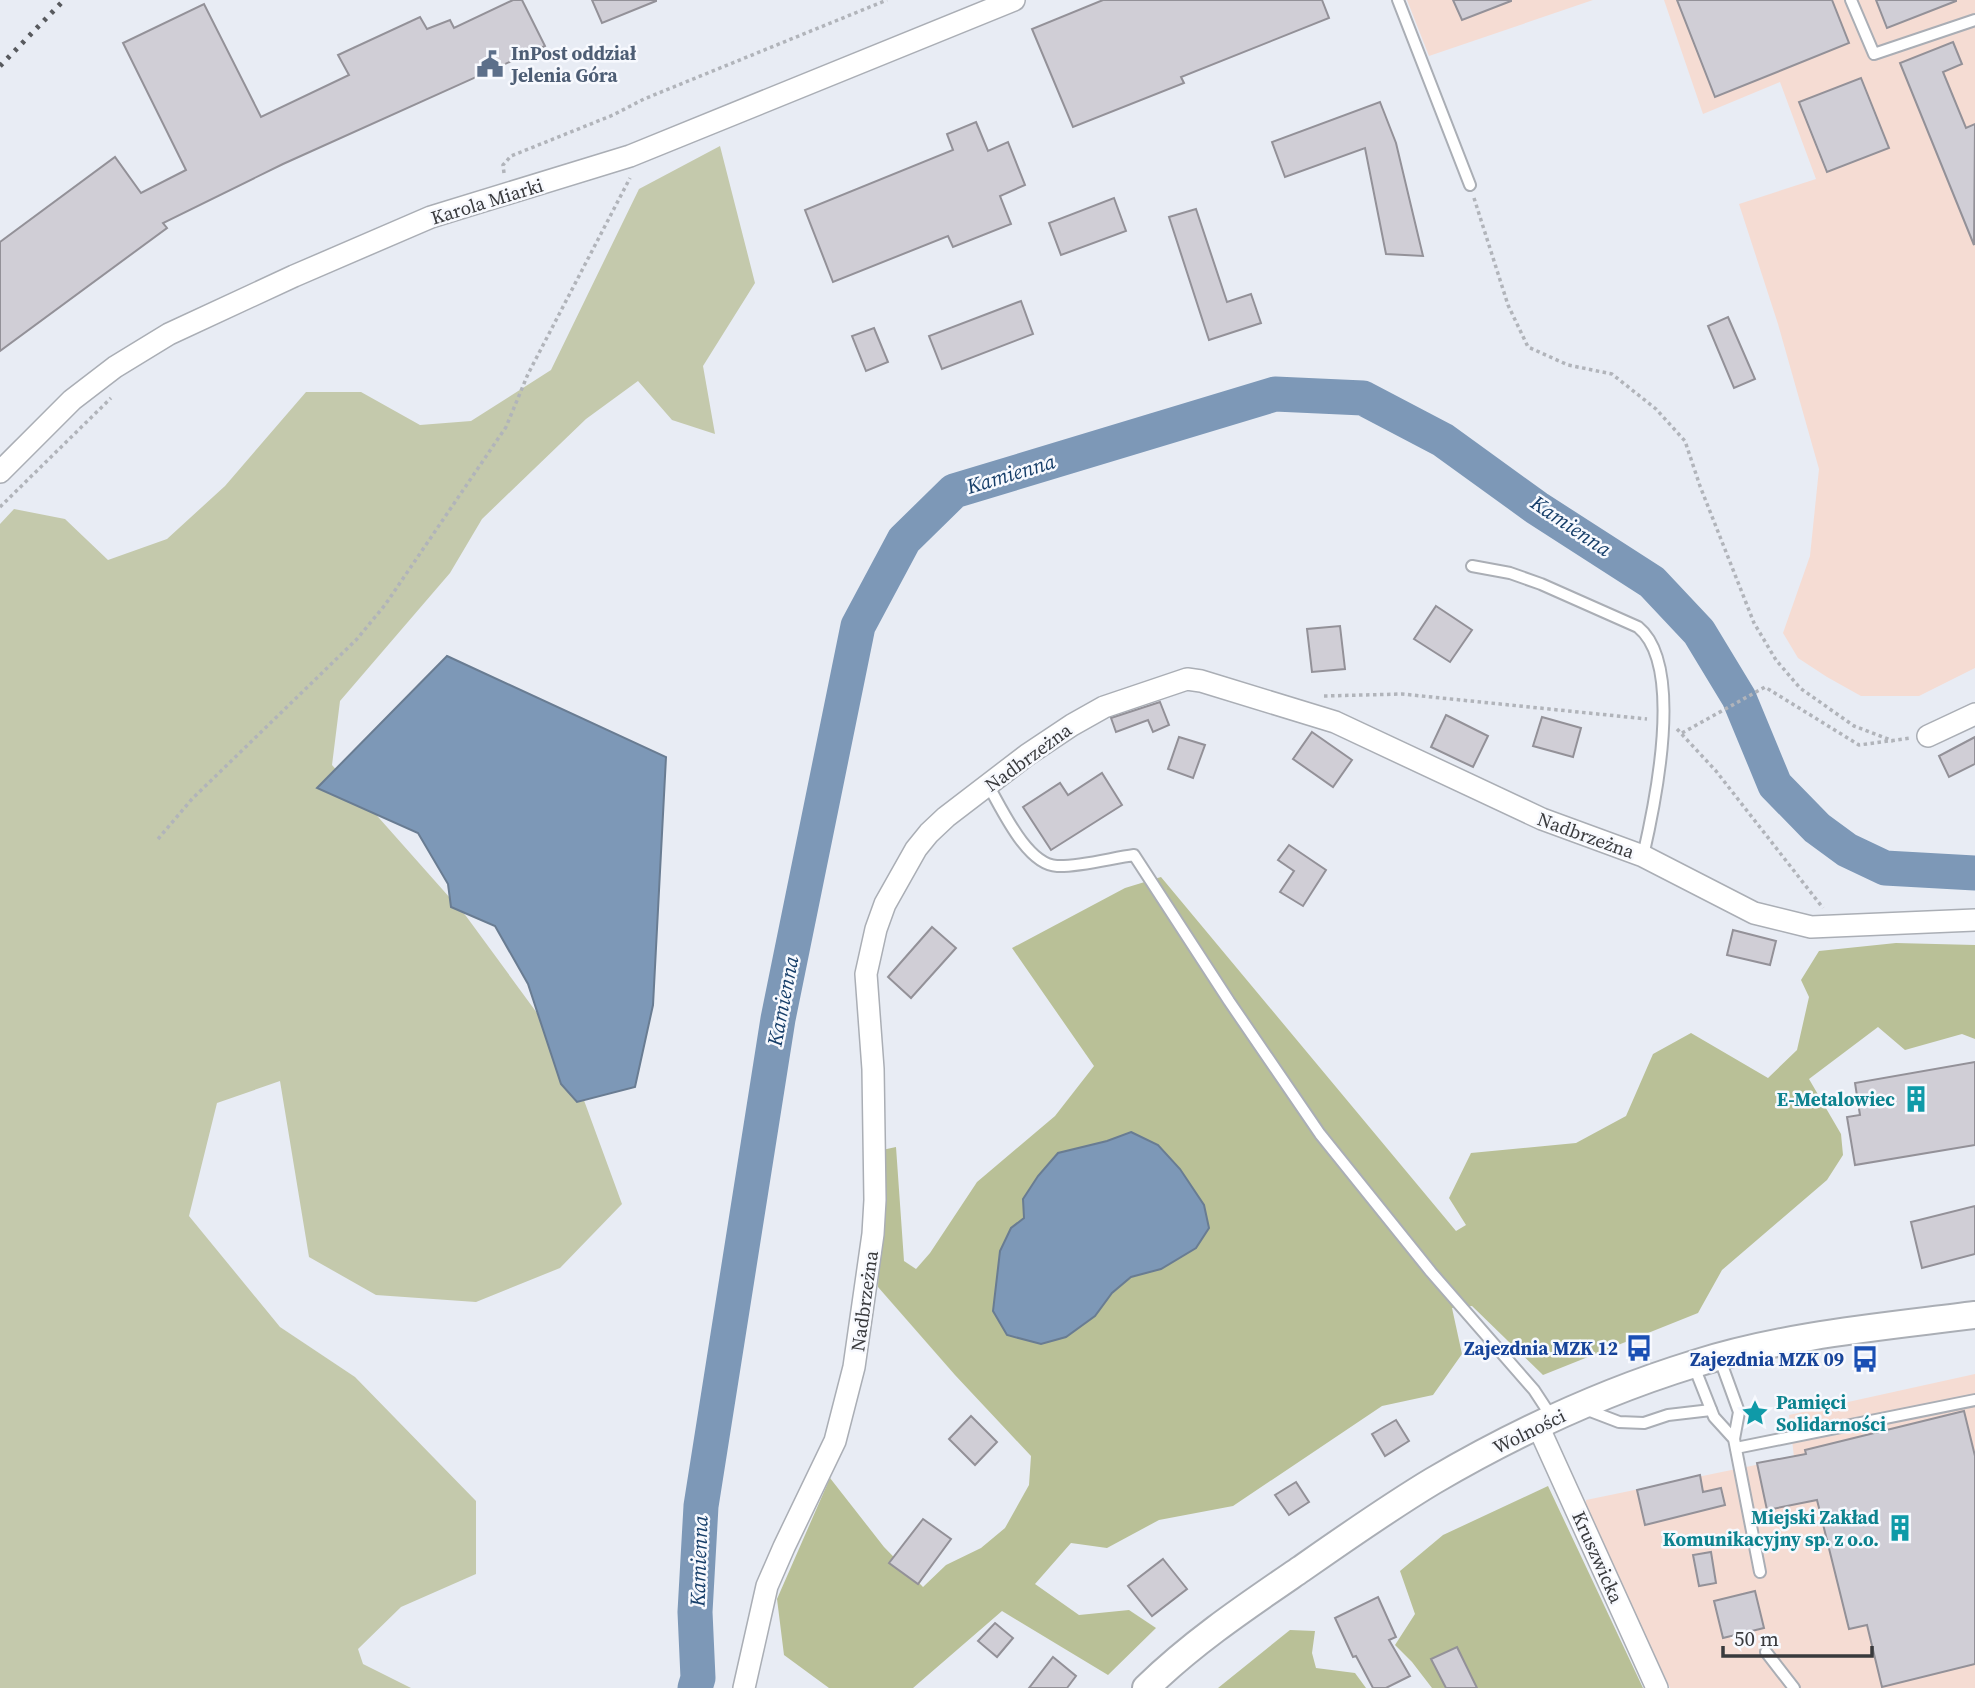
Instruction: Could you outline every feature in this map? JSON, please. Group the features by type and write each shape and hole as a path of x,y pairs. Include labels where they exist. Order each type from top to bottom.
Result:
{"street":[{"name":"Karola Miarki","path":"0,472 72,400 115,367 169,334 294,275 431,217 630,156 1014,0"},
{"name":"Nadbrzeżna","path":"744,1688 767,1586 835,1441 854,1367 875,1200 874,1081 866,974 876,929 885,904 916,849 946,817 1049,739 1104,707 1187,679 1201,681 1335,722 1542,820 1643,856 1745,909 1811,927 1975,920"},
{"path":"1928,736 1975,714"},
{"name":"Wolności","path":"1146,1688 1214,1629 1432,1482 1578,1407 1693,1364 1800,1338 1975,1315"},
{"name":"Kruszwicka","path":"1545,1423 1657,1688"}],"lane":[{"path":"1398,0 1470,185"},
{"path":"1851,0 1874,54 1975,20"},
{"path":"1472,566 1510,573 1541,584 1638,627 1647,634 1654,650 1661,681 1665,722 1653,814 1643,856"},
{"path":"988,785 1033,856 1055,866 1134,855 1229,1001 1320,1133 1431,1272 1534,1390 1545,1423"},
{"path":"1719,1357 1740,1412 1735,1444 1760,1572"},
{"path":"1693,1364 1714,1417 1735,1444"},
{"path":"1735,1444 1975,1400"},
{"path":"1578,1407 1619,1422 1644,1423 1668,1415 1711,1410"},
{"path":"1766,1652 1794,1688"}],"path":[{"path":"507,178 503,165 510,156 887,0"},
{"path":"158,839 192,799 357,639 385,605 506,426 528,374 630,177 630,156"},
{"path":"1470,185 1508,305 1528,347 1567,365 1612,374 1657,409 1685,441 1700,486 1755,623 1776,660 1800,688 1854,726 1893,741 1859,745 1765,687 1682,733"},
{"path":"0,507 116,392"},
{"path":"1314,697 1402,694 1630,716 1665,722 1682,733 1749,812 1826,912"}],"shaded area":[{"path":"1407,0 1593,0 1429,56"},
{"path":"1664,0 1975,0 1975,668 1919,696 1861,696 1798,658 1783,633 1810,556 1819,469 1778,324 1739,204 1816,179 1780,82 1703,114"},
{"path":"1975,1374 1975,1688 1670,1688 1586,1507 1586,1500 1794,1457 1789,1415"}],"green space":[{"path":"720,146 755,283 703,366 715,434 672,420 638,381 586,419 482,519 450,573 340,701 332,765 466,916 567,1054 622,1204 560,1268 476,1302 376,1295 309,1257 280,1081 217,1103 189,1216 280,1327 355,1377 476,1501 476,1574 401,1607 358,1649 363,1664 411,1688 0,1688 0,524 14,509 65,519 108,560 167,539 225,486 306,392 361,392 420,425 471,421 551,370 639,189"},
{"path":"1161,877 1456,1231 1466,1225 1449,1198 1471,1153 1576,1143 1626,1116 1653,1054 1691,1033 1768,1078 1797,1050 1809,997 1801,980 1819,951 1896,943 1975,945 1975,1039 1962,1034 1905,1050 1878,1027 1809,1079 1841,1134 1843,1155 1827,1180 1722,1270 1698,1313 1543,1375 1472,1306 1452,1308 1462,1354 1433,1395 1382,1406 1233,1506 1159,1520 1107,1548 1071,1543 1035,1584 1079,1615 1129,1610 1156,1628 1108,1675 1002,1611 913,1688 829,1688 784,1655 777,1599 830,1478 884,1547 923,1587 946,1565 981,1548 1005,1528 1029,1485 1031,1456 878,1287 882,1150 896,1147 904,1261 916,1269 930,1253 977,1182 1055,1116 1094,1066 1012,948 1125,888"},
{"path":"1548,1486 1643,1688 1432,1688 1395,1645 1415,1614 1400,1571 1443,1535"},
{"path":"1290,1630 1315,1631 1312,1653 1316,1668 1355,1673 1366,1688 1218,1688"}],"water":[{"path":"447,656 666,757 653,1005 635,1087 577,1102 561,1084 528,984 495,926 451,907 448,884 418,833 317,788"},
{"path":"1131,1132 1158,1145 1180,1169 1204,1205 1209,1228 1196,1248 1161,1269 1131,1277 1112,1293 1095,1316 1066,1337 1041,1344 1007,1335 993,1311 1000,1251 1011,1228 1024,1218 1023,1199 1058,1153"}],"building":[{"path":"513,0 522,0 545,46 283,164 163,223 167,228 0,351 0,242 115,157 141,193 186,170 123,43 204,4 261,117 349,75 338,55 420,17 427,29 450,20 454,28"},
{"path":"592,0 656,0 656,1 602,23"},
{"path":"1103,0 1322,0 1329,18 1181,77 1184,83 1073,127 1032,29"},
{"path":"1453,0 1511,0 1511,1 1462,20"},
{"path":"1677,0 1832,0 1849,43 1715,97"},
{"path":"1876,0 1956,0 1956,1 1887,28"},
{"path":"1953,42 1962,64 1943,72 1966,128 1975,124 1974,245 1900,63"},
{"path":"1861,78 1889,148 1827,172 1799,102"},
{"path":"1380,102 1396,143 1423,256 1386,254 1365,148 1285,177 1272,142"},
{"path":"976,122 988,151 1008,142 1025,185 1000,196 1011,224 953,247 948,236 833,282 805,210 953,150 947,134"},
{"path":"1114,198 1126,231 1061,255 1049,223"},
{"path":"1196,209 1227,302 1251,294 1261,323 1209,340 1169,217"},
{"path":"1021,301 1033,334 942,369 929,336"},
{"path":"1728,317 1755,379 1734,388 1708,326"},
{"path":"874,328 888,362 866,371 852,336"},
{"path":"1436,606 1472,630 1450,662 1414,639"},
{"path":"1340,626 1345,669 1312,672 1307,629"},
{"path":"1160,702 1169,725 1153,732 1148,720 1116,732 1111,718"},
{"path":"1446,715 1488,736 1473,767 1431,747"},
{"path":"1542,717 1581,728 1573,757 1533,746"},
{"path":"1312,732 1352,760 1333,787 1293,759"},
{"path":"1179,737 1205,745 1193,778 1168,769"},
{"path":"1975,737 1975,764 1949,777 1939,756"},
{"path":"1102,773 1122,805 1051,850 1023,807 1060,783 1068,795"},
{"path":"1289,845 1326,870 1303,906 1280,892 1294,871 1278,860"},
{"path":"932,927 956,948 911,998 888,977"},
{"path":"1733,930 1776,941 1770,965 1727,955"},
{"name":"E-Metalowiec","path":"1975,1062 1975,1145 1855,1165 1847,1117 1860,1115 1855,1083"},
{"path":"1975,1206 1975,1254 1922,1268 1911,1222"},
{"name":"Miejski Zakład Komunikacyjny sp. z o.o.","path":"1964,1411 1975,1456 1975,1664 1882,1687 1867,1625 1849,1629 1817,1500 1767,1510 1757,1463 1806,1454 1805,1450"},
{"path":"971,1416 997,1442 975,1465 949,1439"},
{"path":"1396,1420 1409,1441 1385,1456 1372,1434"},
{"path":"1700,1475 1703,1492 1721,1488 1725,1505 1645,1525 1637,1490"},
{"path":"1296,1482 1309,1502 1289,1515 1275,1495"},
{"path":"923,1519 951,1539 918,1584 889,1563"},
{"path":"1711,1552 1716,1583 1699,1586 1693,1555"},
{"path":"1163,1559 1187,1589 1152,1616 1128,1586"},
{"path":"1755,1591 1764,1628 1723,1638 1714,1601"},
{"path":"1378,1597 1396,1637 1389,1640 1410,1676 1386,1688 1373,1688 1356,1656 1353,1657 1335,1618"},
{"path":"995,1623 1013,1638 997,1657 978,1641"},
{"path":"1457,1647 1477,1688 1446,1688 1431,1659"},
{"path":"1053,1657 1076,1676 1067,1688 1029,1688"}],"waterway":[{"name":"Kamienna","path":"695,1688 698,1678 695,1612 701,1506 778,1019 858,626 904,540 954,491 1275,394 1363,398 1443,440 1537,508 1652,582 1699,632 1739,698 1775,785 1817,828 1847,850 1885,868 1975,873"}],"railway":[{"path":"0,66 64,0"}],"place":[{"name":"InPost oddział Jelenia Góra","path":"490,64"},
{"name":"E-Metalowiec","path":"1916,1099"},
{"name":"Zajezdnia MZK 12","path":"1639,1348"},
{"name":"Zajezdnia MZK 09","path":"1865,1359"},
{"name":"Pamięci Solidarności","path":"1755,1413"},
{"name":"Miejski Zakład Komunikacyjny sp. z o.o.","path":"1900,1528"}]}
